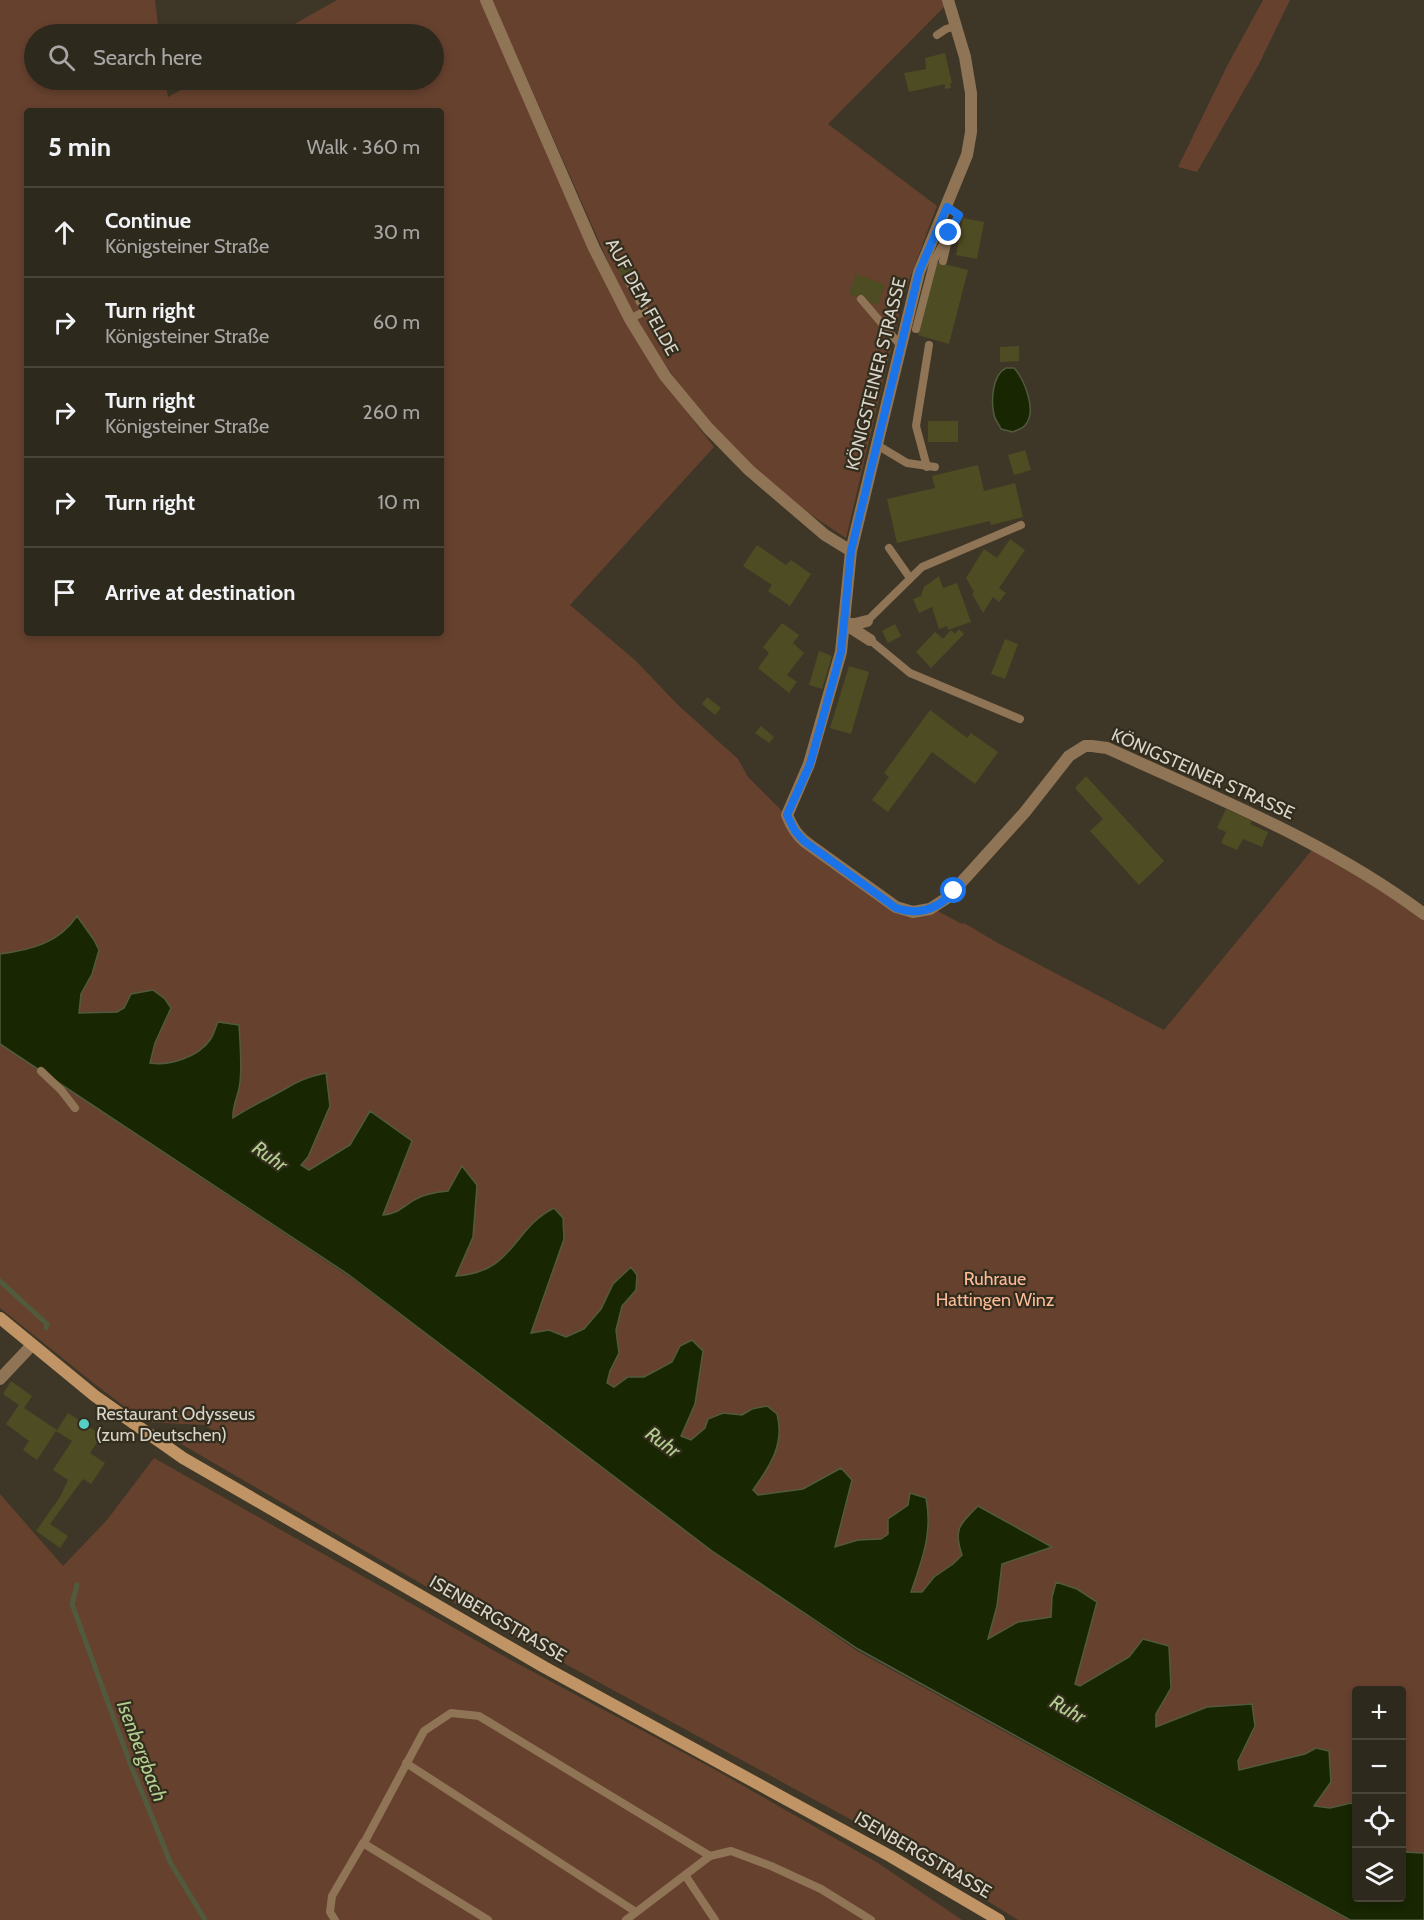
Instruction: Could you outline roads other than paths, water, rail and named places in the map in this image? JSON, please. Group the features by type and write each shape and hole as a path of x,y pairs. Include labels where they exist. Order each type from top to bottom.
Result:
{"main road":[{"name":"ISENBERGSTRASSE","path":"0,1318 95,1396 183,1458 544,1667 890,1856 999,1920"}],"street":[{"name":"AUF DEM FELDE","path":"486,0 594,248 630,319 665,376 708,429 749,470 825,534 851,551"},
{"name":"KÖNIGSTEINER STRASSE","path":"948,0 965,57 971,93 971,132 967,155 919,272 851,551 841,652 810,764 787,815 795,831 804,841 896,908 922,912 947,898 1025,812 1062,762 1076,750 1092,746 1107,748 1276,826 1330,854 1424,914"},
{"path":"845,624 867,621"},
{"path":"845,624 870,640"},
{"path":"0,1379 32,1345"}],"lane":[{"path":"937,36 946,29 956,26"},
{"path":"916,329 934,260 959,215 947,207"},
{"path":"943,261 949,233"},
{"path":"629,282 645,311 630,319"},
{"path":"861,299 901,346"},
{"path":"877,445 907,463 931,467 916,426 930,345"},
{"path":"867,621 922,567 1021,525"},
{"path":"889,548 910,579"},
{"path":"870,640 910,674 1020,719"},
{"path":"41,1071 61,1090 75,1108"},
{"path":"334,1920 330,1912 332,1896 364,1843 424,1731 451,1713 479,1716 710,1856"},
{"path":"406,1763 636,1912"},
{"path":"364,1843 488,1920"},
{"path":"626,1920 710,1856 731,1851 821,1889 871,1920"},
{"path":"685,1875 715,1920"}],"water":[{"path":"1014,368 1018,373 1030,403 1029,418 1026,424 1013,432 1001,429 993,409 995,382 1001,371"},
{"name":"Ruhr","path":"77,916 99,950 92,974 81,994 79,1013 117,1012 124,1008 131,994 153,990 165,999 171,1008 155,1043 150,1063 175,1062 191,1056 205,1046 218,1022 239,1025 241,1075 233,1118 296,1083 326,1073 330,1106 308,1157 301,1165 309,1170 350,1145 370,1111 412,1141 383,1215 396,1212 422,1196 448,1191 462,1166 477,1185 473,1237 456,1276 475,1273 490,1267 502,1258 529,1227 554,1208 563,1218 564,1239 531,1333 549,1330 566,1337 584,1329 601,1309 613,1284 631,1267 637,1275 636,1290 622,1306 616,1330 619,1353 607,1383 614,1387 628,1377 644,1377 672,1362 680,1346 692,1340 703,1351 695,1404 681,1436 691,1440 705,1428 708,1419 723,1413 742,1415 752,1409 767,1406 777,1414 779,1435 770,1463 753,1490 758,1495 803,1489 841,1468 852,1480 835,1547 858,1540 881,1539 888,1534 888,1519 908,1505 910,1493 926,1498 928,1511 927,1535 911,1592 922,1592 934,1577 962,1555 958,1533 963,1523 978,1506 1052,1547 1002,1564 997,1606 988,1639 1018,1622 1051,1617 1052,1597 1056,1582 1077,1589 1097,1602 1075,1684 1080,1686 1129,1657 1143,1639 1169,1646 1171,1688 1156,1714 1156,1727 1207,1707 1252,1704 1255,1726 1238,1761 1239,1770 1305,1754 1316,1748 1329,1751 1331,1782 1314,1806 1330,1808 1352,1804 1352,1902 1406,1902 1406,1852 1424,1853 1424,1920 1350,1920 858,1649 712,1551 349,1275 0,1044 0,954 43,944 62,933"}],"waterway":[{"name":"Isenbergbach","path":"0,1281 47,1324 46,1328"},
{"name":"Isenbergbach","path":"77,1585 72,1604 130,1763 170,1862 205,1920"}],"place":[{"name":"Restaurant Odysseus (zum Deutschen)","path":"84,1424"}],"park label":[{"name":"Ruhraue Hattingen Winz","path":"995,1289"}]}
